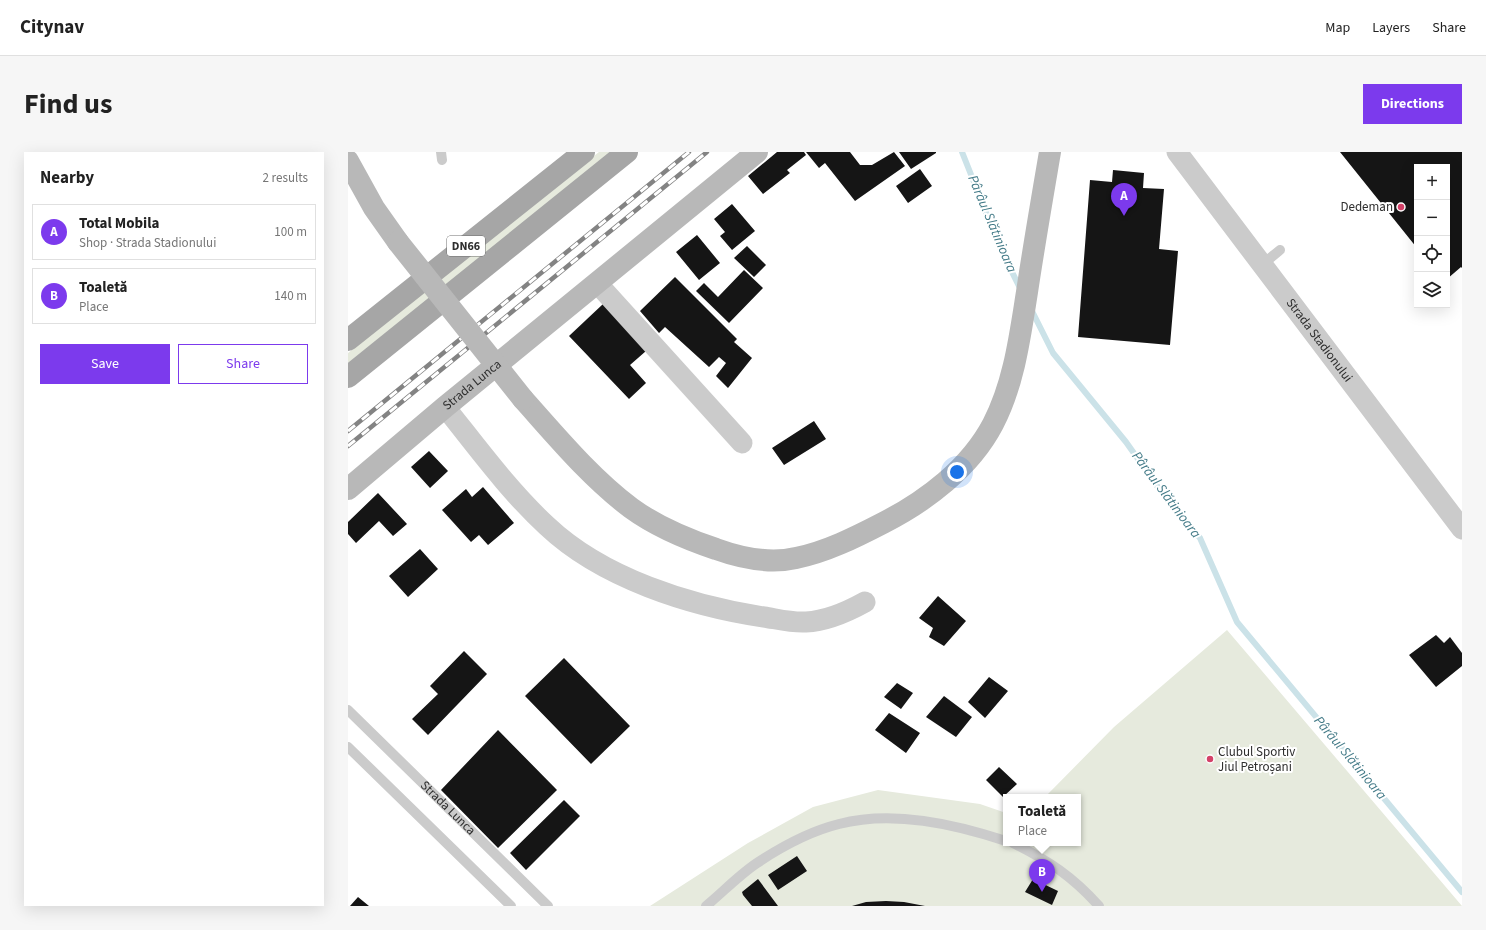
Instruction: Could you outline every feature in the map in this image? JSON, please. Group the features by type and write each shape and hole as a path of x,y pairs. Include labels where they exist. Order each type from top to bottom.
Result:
{"main road":[{"name":"DN66","path":"348,340 584,152"},
{"name":"DN66","path":"348,377 627,152"},
{"name":"Strada Lunca","path":"348,489 445,407 758,152"},
{"path":"348,160 374,208 398,242 523,399 597,479 632,509 693,542 731,554 762,560 794,559 824,550 893,518 923,499 949,478 975,452 993,424 1005,393 1020,335 1050,152"}],"street":[{"name":"Strada Stadionului","path":"1177,152 1462,529"},
{"path":"597,283 742,443"},
{"path":"445,407 522,501 547,526 574,548 619,573 649,586 715,609 777,619 806,622 827,619 847,612 865,602"}],"lane":[{"path":"1263,264 1280,250"},
{"name":"Strada Lunca","path":"348,710 548,906"},
{"name":"Strada Lunca","path":"348,747 511,906"},
{"path":"706,906 756,864 809,835 839,824 881,819 914,820 978,832 1003,840"},
{"path":"1019,846 1041,857 1069,876 1099,906"}],"shaded area":[{"path":"599,152 613,152 348,363 348,353"},
{"name":"Clubul Sportiv Jiul Petroșani","path":"1227,630 1462,906 650,906 748,843 813,807 878,790 980,804 1003,812 1003,846 1081,846 1081,794 1048,794 1114,727"}],"building":[{"path":"777,152 804,152 806,155 787,170 790,173 763,194 748,176"},
{"path":"806,152 850,152 860,165 872,165 894,152 905,166 855,201 825,163 819,168"},
{"path":"899,152 936,152 936,153 911,169"},
{"name":"Dedeman","path":"1340,152 1462,152 1462,268 1461,267 1450,276 1450,164 1414,164 1414,244"},
{"path":"920,169 932,186 908,203 896,186"},
{"path":"1113,170 1144,173 1143,188 1164,189 1159,249 1178,251 1170,345 1078,337 1090,180 1112,182"},
{"path":"732,204 755,231 732,250 720,236 725,232 714,219"},
{"path":"697,235 720,263 699,280 676,252"},
{"path":"747,246 766,265 754,277 734,258"},
{"path":"744,270 763,288 729,323 696,291 704,283 718,297"},
{"path":"675,277 737,339 734,342 752,358 728,388 716,376 726,363 719,357 709,367 665,327 659,333 640,311"},
{"path":"603,304 646,351 630,365 646,383 629,399 569,336"},
{"path":"814,421 826,439 784,465 772,448"},
{"path":"429,451 448,471 430,488 411,467"},
{"path":"483,487 514,523 488,545 479,535 471,542 442,510 466,489 472,497"},
{"path":"378,493 407,524 393,536 379,521 356,543 348,534 348,522"},
{"path":"420,549 438,569 408,597 389,576"},
{"path":"938,596 966,621 944,646 929,637 933,628 919,618"},
{"path":"1436,635 1444,643 1450,637 1462,653 1462,666 1436,687 1409,655"},
{"path":"464,651 487,674 428,735 412,719 438,694 430,686"},
{"path":"564,658 630,726 591,764 525,696"},
{"path":"989,677 1008,691 985,718 968,702"},
{"path":"897,683 913,693 901,709 884,697"},
{"path":"944,696 972,717 956,737 926,717"},
{"path":"889,713 920,733 906,753 875,730"},
{"path":"498,730 557,790 498,848 441,790"},
{"path":"999,767 1017,784 1006,794 1003,794 1003,797 986,780"},
{"path":"564,800 580,816 526,870 510,853"},
{"path":"797,856 807,871 778,890 768,875"},
{"path":"758,879 778,906 752,906 743,895 742,892"},
{"path":"1033,879 1058,891 1052,905 1025,892"},
{"path":"358,897 369,906 350,906"},
{"path":"866,902 904,902 925,906 852,906"}],"waterway":[{"name":"Pârâul Slătinioara","path":"962,152 1001,250 1021,290"},
{"name":"Pârâul Slătinioara","path":"1031,309 1053,353 1126,442 1160,490 1200,538 1237,622 1462,892"}],"railway":[{"path":"348,431 689,152"},
{"path":"348,446 707,152"}],"place":[{"name":"Dedeman","path":"1401,207"},
{"name":"Total Mobila","path":"1124,216"},
{"name":"Clubul Sportiv Jiul Petroșani","path":"1210,759"},
{"name":"Toaletă","path":"1042,892"}]}
